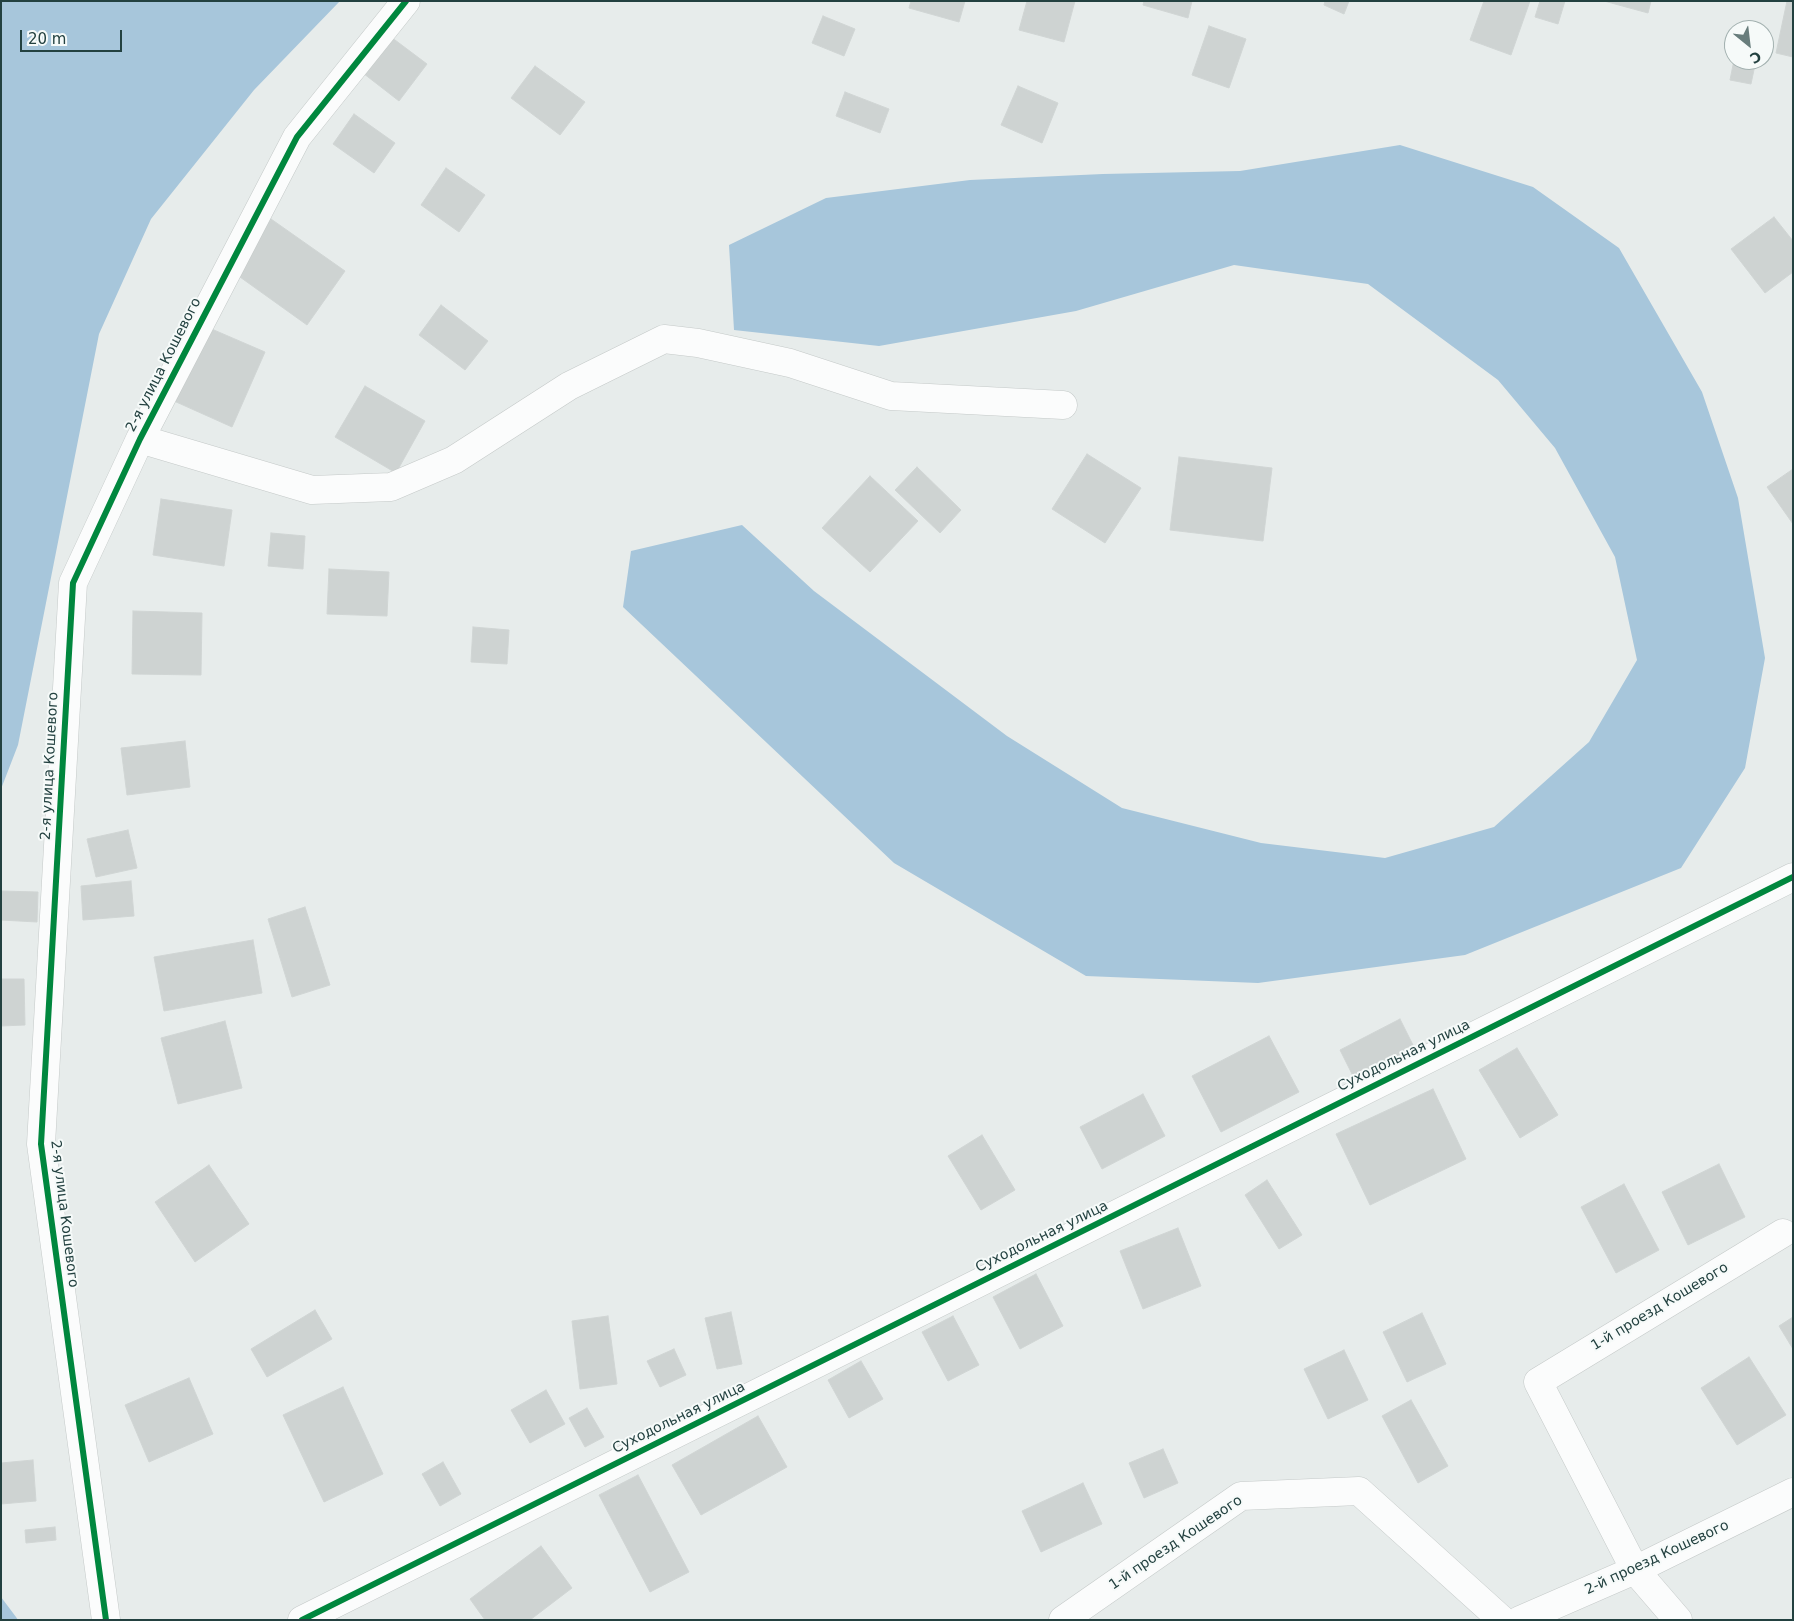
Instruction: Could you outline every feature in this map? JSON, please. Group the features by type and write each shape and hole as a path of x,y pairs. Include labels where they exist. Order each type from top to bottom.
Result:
{"street":[{"name":"2-я улица Кошевого","path":"106,1620 41,1144 73,583 140,439 298,137 406,1"},
{"path":"140,439 312,490 391,487 454,460 569,386 664,340 698,343 790,363 891,396 1063,405"},
{"name":"Суходольная улица","path":"302,1620 1793,877"},
{"name":"1-й проезд Кошевого","path":"1635,1570 1538,1382 1783,1233"},
{"name":"1-й проезд Кошевого","path":"1063,1620 1241,1496 1359,1491 1502,1620"},
{"name":"2-й проезд Кошевого","path":"1520,1620 1635,1570 1793,1492"},
{"path":"1635,1570 1678,1620"}],"water":[{"path":"1,1 340,1 254,90 151,219 99,334 18,745 1,789"},
{"path":"1400,145 1533,187 1619,248 1702,392 1738,498 1765,658 1745,768 1681,868 1465,955 1258,983 1086,976 894,863 623,607 631,551 742,525 814,591 1007,736 1122,808 1261,843 1385,858 1494,827 1589,742 1637,660 1615,557 1555,448 1498,380 1368,284 1234,265 1076,311 879,346 734,330 729,245 826,198 970,180 1103,174 1240,171"},
{"path":"1,1597 16,1617 18,1620 1,1620"}],"building":[{"path":"911,1 965,1 959,22 909,8"},
{"path":"1027,1 1075,1 1064,42 1019,30"},
{"path":"1144,1 1192,1 1188,18 1143,5"},
{"path":"1325,1 1349,1 1344,14 1324,5"},
{"path":"1484,1 1530,1 1511,55 1470,40"},
{"path":"1540,1 1565,1 1558,24 1535,17"},
{"path":"1604,1 1651,1 1648,13"},
{"path":"1787,1 1793,1 1793,57 1776,53"},
{"path":"823,16 855,29 844,56 812,43"},
{"path":"1209,26 1246,39 1229,88 1192,75"},
{"path":"387,34 427,64 399,101 359,70"},
{"path":"535,66 585,102 560,135 511,98"},
{"path":"1732,70 1754,70 1751,84 1730,80"},
{"path":"1018,86 1058,103 1042,143 1001,125"},
{"path":"845,92 889,109 880,133 836,116"},
{"path":"354,114 395,143 374,173 333,144"},
{"path":"446,168 485,195 459,232 421,205"},
{"path":"1774,217 1793,241 1793,272 1765,293 1731,249"},
{"path":"271,219 345,271 307,325 233,272"},
{"path":"441,305 488,341 465,370 419,335"},
{"path":"207,327 265,352 232,427 174,401"},
{"path":"365,386 425,421 396,473 335,437"},
{"path":"1087,454 1141,488 1105,543 1052,509"},
{"path":"1179,457 1272,468 1263,541 1170,530"},
{"path":"917,467 961,510 940,533 895,490"},
{"path":"1793,469 1793,524 1767,487"},
{"path":"870,476 918,521 870,572 822,528"},
{"path":"161,499 232,510 224,566 153,555"},
{"path":"271,533 305,536 303,569 268,566"},
{"path":"329,569 389,572 387,616 327,614"},
{"path":"133,611 202,613 201,675 132,674"},
{"path":"473,627 509,630 507,664 471,662"},
{"path":"185,741 190,787 127,795 121,748"},
{"path":"128,830 137,868 96,877 87,839"},
{"path":"131,881 134,916 83,920 81,886"},
{"path":"1,891 38,892 37,922 1,920"},
{"path":"305,907 330,985 292,997 268,919"},
{"path":"253,940 262,993 164,1011 154,957"},
{"path":"1,979 24,979 25,1025 1,1026"},
{"path":"1400,1019 1418,1055 1358,1086 1340,1050"},
{"path":"225,1021 242,1088 178,1104 161,1038"},
{"path":"1269,1036 1299,1092 1221,1132 1192,1076"},
{"path":"1517,1048 1558,1115 1520,1138 1479,1070"},
{"path":"1433,1089 1466,1159 1370,1205 1336,1134"},
{"path":"1143,1094 1165,1136 1102,1169 1080,1127"},
{"path":"982,1135 1015,1190 981,1210 948,1156"},
{"path":"1719,1164 1745,1217 1688,1245 1662,1192"},
{"path":"209,1165 249,1224 195,1262 155,1202"},
{"path":"1267,1180 1302,1235 1279,1249 1245,1195"},
{"path":"1624,1184 1659,1250 1616,1273 1581,1207"},
{"path":"1178,1228 1201,1286 1143,1309 1120,1251"},
{"path":"1036,1274 1063,1326 1020,1349 993,1297"},
{"path":"315,1310 332,1339 267,1377 251,1349"},
{"path":"731,1312 742,1364 717,1369 705,1318"},
{"path":"1422,1313 1446,1364 1407,1382 1383,1332"},
{"path":"608,1316 617,1384 580,1389 572,1321"},
{"path":"953,1316 979,1365 948,1381 922,1332"},
{"path":"1793,1317 1793,1349 1779,1326"},
{"path":"674,1349 686,1375 660,1387 647,1361"},
{"path":"1344,1350 1368,1400 1328,1419 1304,1369"},
{"path":"1749,1357 1786,1415 1737,1445 1701,1388"},
{"path":"861,1361 883,1399 849,1418 828,1380"},
{"path":"189,1378 213,1434 149,1462 125,1405"},
{"path":"343,1387 383,1474 324,1502 283,1415"},
{"path":"546,1390 565,1424 530,1443 511,1410"},
{"path":"1411,1400 1448,1466 1418,1483 1382,1416"},
{"path":"587,1408 604,1437 585,1447 569,1418"},
{"path":"758,1416 787,1467 701,1515 672,1465"},
{"path":"1163,1449 1178,1483 1144,1498 1129,1463"},
{"path":"33,1460 36,1501 1,1504 1,1463"},
{"path":"443,1462 461,1494 440,1506 422,1474"},
{"path":"638,1475 689,1572 650,1592 599,1495"},
{"path":"1083,1483 1102,1524 1041,1552 1022,1511"},
{"path":"55,1527 56,1540 26,1543 25,1530"},
{"path":"541,1546 572,1588 530,1620 485,1620 470,1599"}],"cycle path":[{"path":"106,1620 41,1144 73,583 140,439 297,137 406,1"},
{"path":"302,1620 1793,877"}]}
